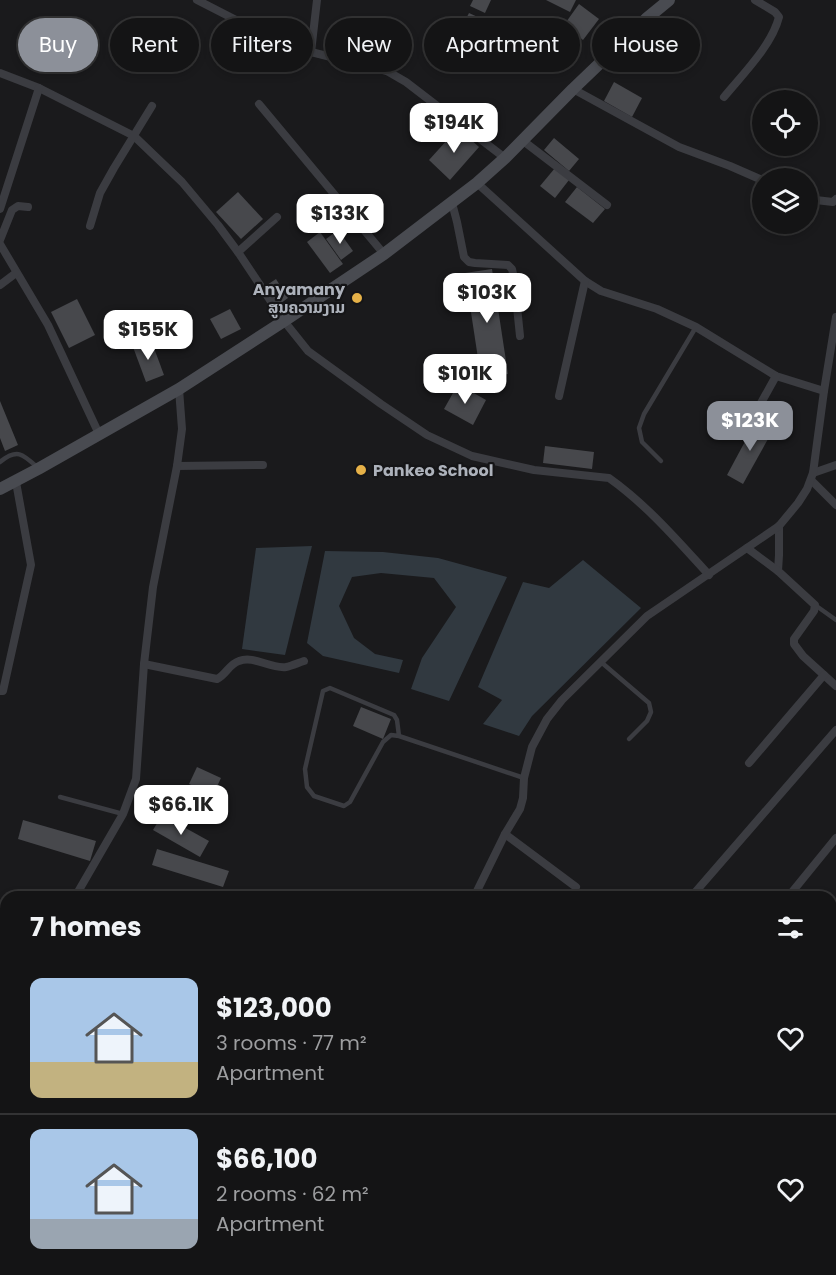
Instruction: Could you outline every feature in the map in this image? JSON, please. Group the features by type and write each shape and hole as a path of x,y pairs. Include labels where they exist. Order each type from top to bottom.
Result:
{"main road":[{"path":"647,18 669,0"},
{"path":"0,489 179,389 384,254 477,183 592,71"}],"street":[{"path":"197,0 232,18"},
{"path":"313,35 317,0"},
{"path":"724,97 756,58 777,25 779,16 755,0"},
{"path":"389,72 406,82 505,158"},
{"path":"0,73 39,88 134,136 182,182 238,252 284,321 308,351 381,404 427,435 472,456 534,470 609,478 659,522 709,575"},
{"path":"0,209 39,88"},
{"path":"573,89 679,147 752,176"},
{"path":"259,104 384,254"},
{"path":"90,226 100,193 152,106"},
{"path":"522,140 607,205"},
{"path":"477,183 585,281 601,291 657,309 696,327 776,376 824,391"},
{"path":"818,200 833,202 836,199"},
{"path":"452,203 464,257 469,262 508,265 512,269 520,336"},
{"path":"28,207 18,206 12,210 0,242 16,273 48,324 99,434"},
{"path":"238,252 278,217"},
{"path":"0,285 16,273"},
{"path":"559,396 585,281"},
{"path":"477,891 520,809 524,778 532,747 547,719 562,700 647,616 779,526 798,503 813,477 836,317"},
{"path":"751,421 776,376"},
{"path":"78,891 123,814 136,779 144,664 153,587 182,429 179,389"},
{"path":"177,466 263,465"},
{"path":"813,477 836,465"},
{"path":"813,477 836,505"},
{"path":"0,691 3,691 31,565 16,482"},
{"path":"778,571 779,526"},
{"path":"747,548 778,571 815,605 814,611 794,639 794,644 803,656 836,686"},
{"path":"144,664 217,679 239,661 247,660 285,667 304,661"},
{"path":"749,763 824,675"},
{"path":"696,891 836,730"},
{"path":"505,834 576,887"},
{"path":"793,891 836,838"}],"lane":[{"path":"661,461 642,442 639,428 644,414 696,327"},
{"path":"0,462 20,453 39,469"},
{"path":"815,605 836,620"},
{"path":"601,662 649,703 651,712 647,721 628,740"},
{"path":"399,736 394,715 330,688 325,689 305,769 306,787 314,796 344,806 350,802 383,742 391,735 524,778"},
{"path":"60,797 123,814"}],"shaded area":[{"path":"312,546 285,655 242,649 256,548"},
{"path":"325,551 383,552 438,558 507,577 449,701 411,689 422,658 456,607 434,578 381,573 352,577 339,606 354,638 375,654 403,660 399,673 323,656 307,643"},
{"path":"583,560 641,608 532,716 519,736 483,724 502,700 478,687 523,582 549,588"}],"building":[{"path":"473,0 491,0 485,13 470,6"},
{"path":"546,0 576,0 570,12"},
{"path":"579,4 598,18 592,18 592,28 583,40 580,38 580,18 569,18"},
{"path":"469,13 480,18 466,18"},
{"path":"614,82 642,98 632,117 604,101"},
{"path":"458,128 479,147 450,180 429,160"},
{"path":"554,138 579,159 569,171 544,150"},
{"path":"555,168 569,180 555,198 540,186"},
{"path":"577,187 605,209 593,223 565,202"},
{"path":"238,192 263,219 241,239 216,212"},
{"path":"338,230 353,251 341,260 326,239"},
{"path":"320,232 343,264 330,273 307,242"},
{"path":"492,269 508,374 481,378 465,273"},
{"path":"276,279 288,298 277,306 264,287"},
{"path":"77,299 95,335 69,348 51,312"},
{"path":"230,309 241,329 221,339 210,319"},
{"path":"151,340 164,375 146,382 133,347"},
{"path":"458,384 486,400 473,425 444,409"},
{"path":"0,401 18,445 5,451 0,438"},
{"path":"756,421 773,430 743,484 727,475"},
{"path":"545,446 594,452 592,469 543,463"},
{"path":"361,707 391,719 383,739 353,726"},
{"path":"197,767 221,778 213,795 189,784"},
{"path":"162,815 209,841 200,857 153,830"},
{"path":"23,820 96,841 90,861 18,839"},
{"path":"157,849 229,871 223,887 152,865"}],"place":[{"name":"Anyamany ສູນຄວາມງາມ","path":"357,298"},
{"name":"Pankeo School","path":"361,470"}]}
